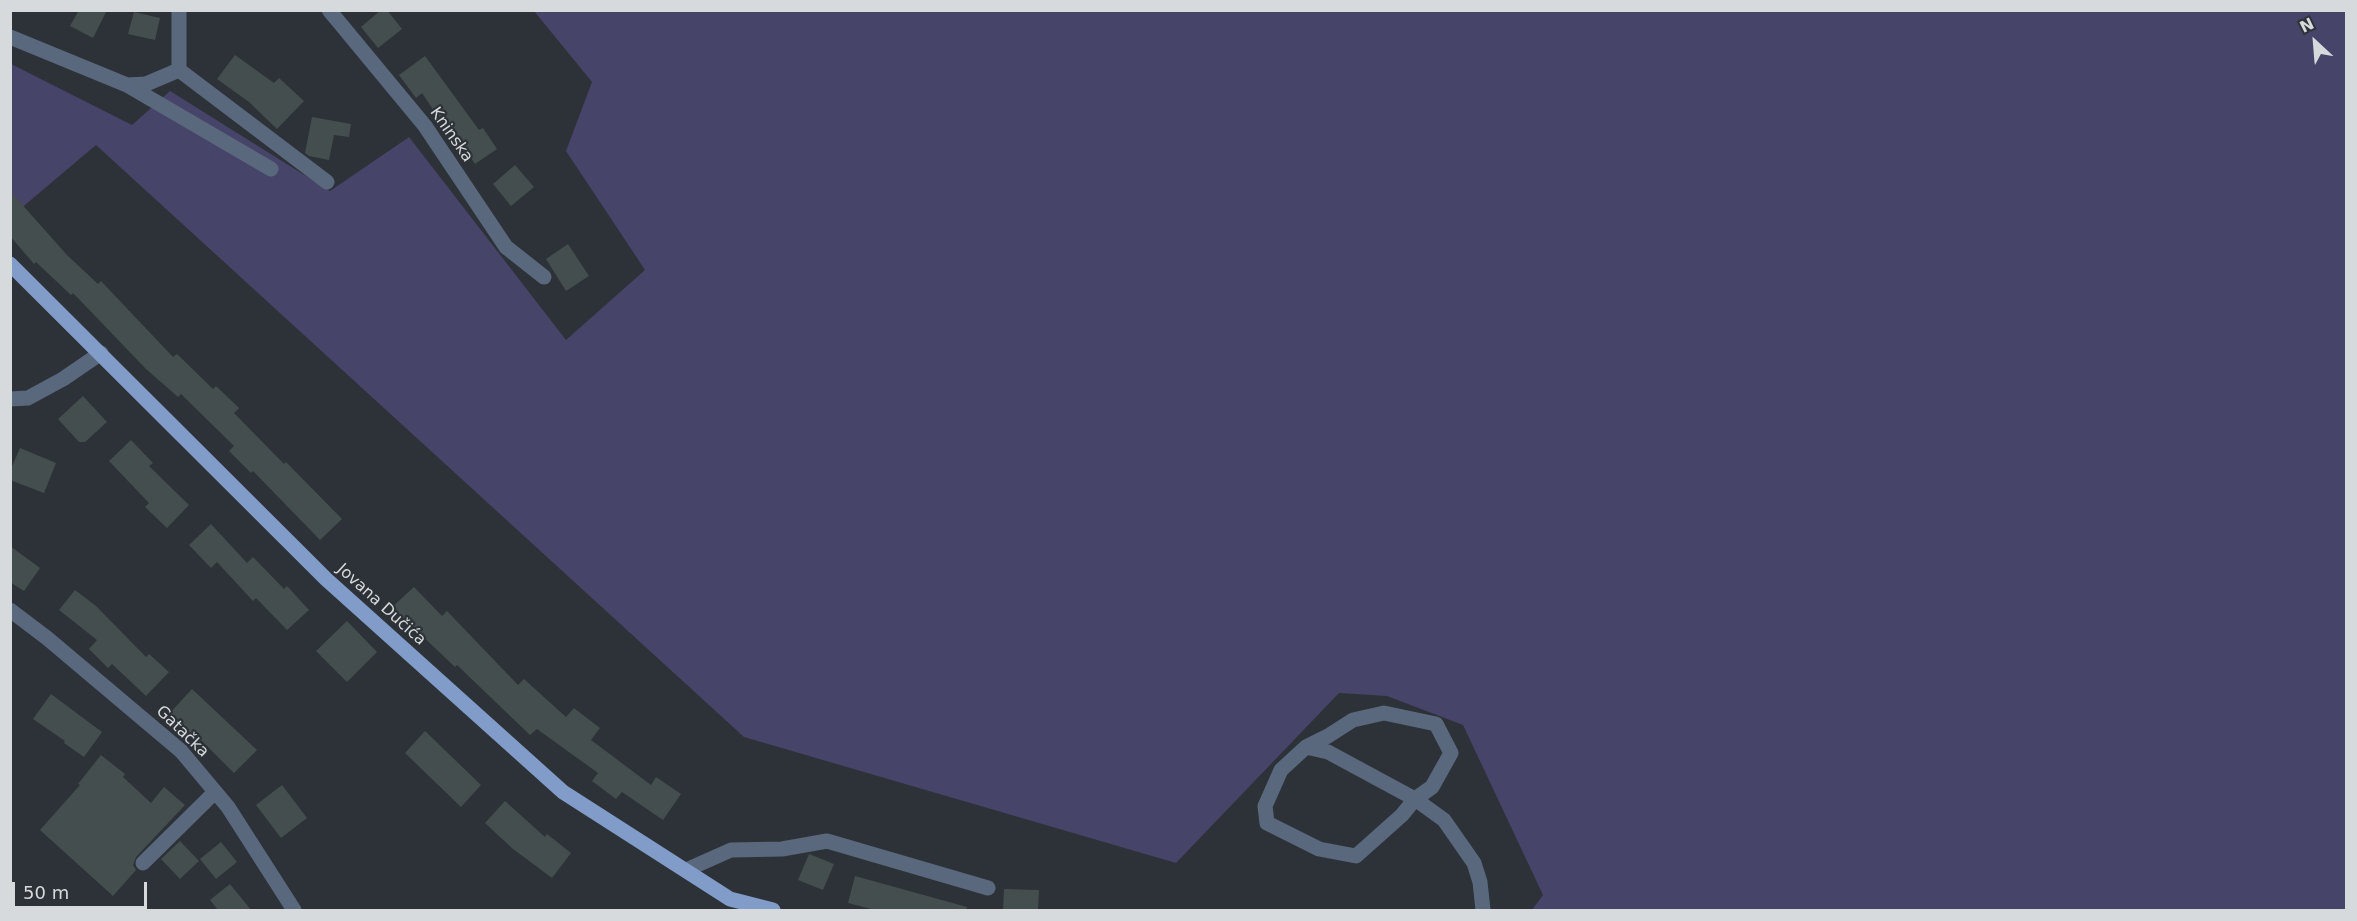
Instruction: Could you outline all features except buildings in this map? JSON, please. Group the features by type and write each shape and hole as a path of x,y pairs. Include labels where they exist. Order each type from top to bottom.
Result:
{"main road":[{"name":"Jovana Dučića","path":"10,264 326,579 563,792 686,870 730,905 773,910"}],"street":[{"path":"179,10 179,70"},
{"name":"Kninska","path":"329,10 425,126 506,247 544,277"},
{"path":"10,37 127,85 271,169"},
{"path":"127,85 146,84 179,70"},
{"path":"179,70 327,182"},
{"path":"10,399 28,398 63,379 101,353"},
{"name":"Gatačka","path":"10,610 47,638 181,751 228,807 294,910"},
{"path":"1384,712 1436,724 1451,753 1432,786 1415,799 1402,816 1356,856 1319,849 1267,823 1265,806 1281,770 1306,747 1353,720 1384,712"},
{"path":"1306,747 1328,752 1415,799 1444,820 1474,863 1480,882 1483,910"},
{"path":"143,862 214,792"},
{"path":"686,870 731,850 782,849 827,841 988,888"}],"shaded area":[{"path":"534,11 2346,11 2346,910 1532,910 1543,895 1463,725 1387,696 1339,693 1176,863 744,737 96,145 11,215 11,64 132,125 170,91 330,191 409,137 566,340 645,270 566,151 592,82"}]}
